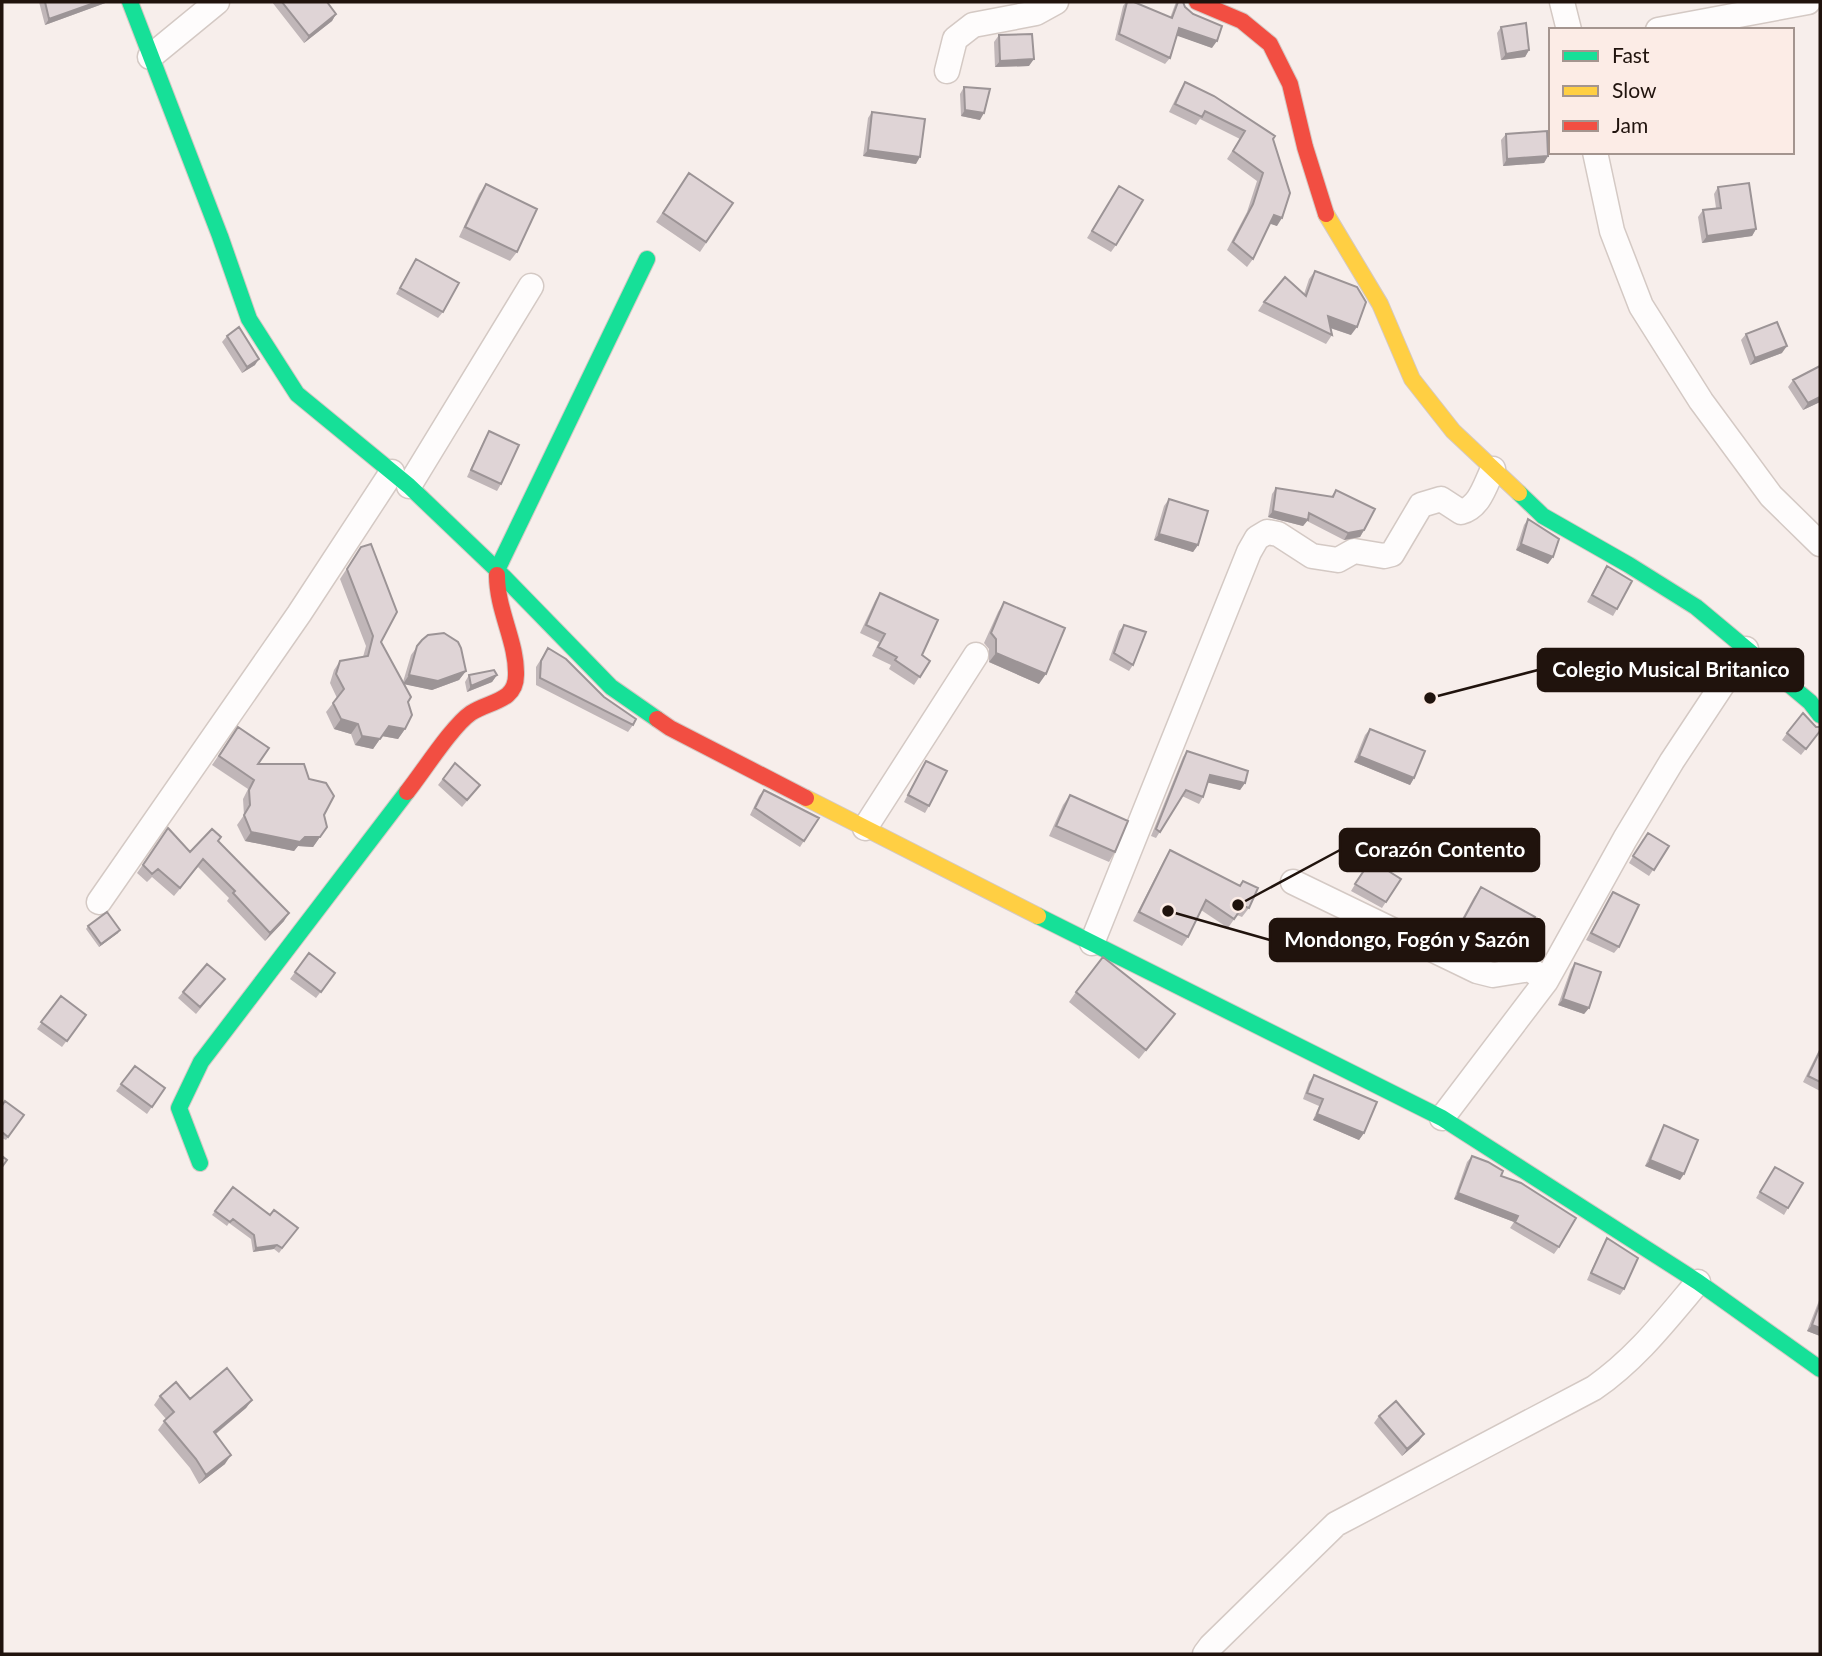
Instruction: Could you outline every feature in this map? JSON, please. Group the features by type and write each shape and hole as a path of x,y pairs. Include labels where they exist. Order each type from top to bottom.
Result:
{"street":[{"path":"130,2 249,319 297,394 401,479 497,570 611,687 670,728 1442,1118 1698,1282 1820,1369"},
{"path":"150,57 217,2"},
{"path":"947,71 954,39 973,26 1036,13 1056,2"},
{"path":"1197,2 1242,21 1270,44 1290,84 1305,147 1326,214 1380,304 1412,379 1453,431 1543,516 1696,607 1810,702 1820,715"},
{"path":"1562,2 1568,28"},
{"path":"1669,28 1808,2"},
{"path":"1595,154 1612,231 1642,306 1701,401 1771,496 1820,544"},
{"path":"201,1163 178,1108 201,1062 461,721 470,711 511,694 517,682 516,667 498,600 497,570 647,259"},
{"path":"99,902 299,614 401,479 531,286"},
{"path":"1092,943 1249,552 1257,538 1267,532 1278,534 1312,556 1338,560 1354,551 1384,556 1392,554 1421,505 1441,499 1461,512 1470,509 1475,505 1493,469"},
{"path":"1442,1118 1546,981 1625,839 1672,761 1746,649"},
{"path":"865,828 976,655"},
{"path":"1293,883 1477,971 1493,975 1530,969 1546,981"},
{"path":"1205,1654 1336,1524 1594,1388 1620,1370 1638,1352 1698,1282"}],"building":[{"path":"45,2 97,2 49,19"},
{"path":"282,2 327,2 336,14 309,36"},
{"path":"1127,2 1134,2 1172,18 1178,2 1183,2 1193,14 1222,26 1217,41 1179,28 1170,58 1119,34"},
{"path":"1526,23 1529,50 1506,54 1501,27"},
{"path":"1032,34 1034,59 1000,61 999,35"},
{"path":"1185,82 1214,96 1275,136 1273,139 1290,193 1282,218 1274,215 1253,259 1233,242 1253,204 1263,173 1233,151 1245,131 1205,111 1202,117 1175,104"},
{"path":"964,87 990,89 984,113 965,110"},
{"path":"872,112 925,119 920,157 868,150"},
{"path":"1547,131 1548,156 1507,159 1506,134"},
{"path":"689,173 733,203 706,242 663,213"},
{"path":"1749,183 1756,229 1707,236 1703,210 1721,208 1718,187"},
{"path":"486,184 537,209 517,252 465,227"},
{"path":"1119,186 1143,200 1116,245 1092,231"},
{"path":"416,259 459,283 443,312 400,288"},
{"path":"1315,271 1357,287 1366,302 1357,327 1328,316 1332,335 1264,302 1285,277 1306,296"},
{"path":"1777,322 1787,346 1755,358 1746,334"},
{"path":"239,327 259,359 247,367 227,336"},
{"path":"1820,366 1820,397 1808,403 1793,380"},
{"path":"489,431 519,445 501,484 471,470"},
{"path":"1276,488 1333,497 1336,490 1375,509 1364,530 1348,533 1309,513 1308,520 1273,511"},
{"path":"1169,499 1208,511 1198,545 1159,534"},
{"path":"1528,519 1559,539 1553,557 1521,544"},
{"path":"371,544 397,612 381,642 411,697 408,702 412,715 405,729 389,726 380,739 362,736 358,724 341,719 333,703 344,689 336,674 340,661 368,656 373,636 347,569 361,547"},
{"path":"1607,566 1632,581 1617,609 1592,595"},
{"path":"880,593 938,620 922,655 930,661 920,677 895,660 897,657 878,647 885,634 866,625"},
{"path":"1004,602 1065,628 1046,674 996,653 996,639 991,633"},
{"path":"1124,625 1146,632 1133,665 1114,653"},
{"path":"444,633 458,642 466,671 438,681 409,675 417,646 422,640 428,635"},
{"path":"548,648 566,659 604,697 636,719 633,725 540,678 541,661"},
{"path":"494,670 497,675 471,686 469,675"},
{"path":"1803,713 1816,727 1820,727 1820,731 1806,749 1787,733"},
{"path":"238,727 269,748 258,764 304,764 309,779 326,783 334,796 324,815 327,827 320,837 305,837 300,842 251,832 244,815 250,805 249,790 254,780 219,756"},
{"path":"1370,729 1425,751 1414,778 1359,756"},
{"path":"1187,751 1248,771 1245,783 1210,775 1203,797 1186,790 1160,832 1156,829"},
{"path":"926,761 947,771 929,806 908,795"},
{"path":"455,763 480,785 467,800 443,779"},
{"path":"764,790 819,818 804,841 755,808"},
{"path":"1070,795 1128,821 1115,852 1056,826"},
{"path":"168,828 190,852 212,829 221,837 218,841 289,913 270,933 233,893 235,891 203,859 180,888 158,869 152,874 143,865"},
{"path":"1648,833 1669,846 1654,870 1633,856"},
{"path":"1170,850 1240,886 1243,881 1258,888 1249,908 1243,906 1234,919 1206,900 1188,937 1139,912"},
{"path":"1371,860 1401,879 1386,902 1355,884"},
{"path":"1481,887 1535,917 1520,943 1495,929 1486,946 1457,931"},
{"path":"1613,892 1639,905 1619,947 1591,933"},
{"path":"107,912 120,930 101,944 88,926"},
{"path":"309,953 335,973 321,992 295,972"},
{"path":"1103,957 1175,1014 1146,1050 1076,992"},
{"path":"1575,963 1601,972 1589,1008 1563,999"},
{"path":"207,964 225,979 200,1007 183,992"},
{"path":"61,996 86,1015 67,1041 41,1022"},
{"path":"1820,1051 1820,1082 1808,1076"},
{"path":"135,1066 165,1088 152,1107 121,1084"},
{"path":"1314,1075 1377,1102 1364,1133 1317,1114 1323,1099 1307,1093"},
{"path":"5,1101 24,1115 8,1137 2,1132 2,1103"},
{"path":"1664,1125 1698,1140 1684,1174 1650,1160"},
{"path":"1472,1156 1488,1162 1503,1171 1501,1176 1521,1183 1576,1218 1559,1247 1515,1222 1518,1216 1458,1193"},
{"path":"1775,1167 1803,1183 1788,1208 1760,1192"},
{"path":"233,1187 270,1215 274,1210 298,1228 282,1248 277,1245 256,1248 254,1235 233,1219 230,1222 215,1211"},
{"path":"1607,1238 1638,1258 1624,1289 1591,1273"},
{"path":"1820,1303 1820,1328 1812,1325"},
{"path":"227,1368 252,1400 214,1432 231,1455 206,1475 164,1421 174,1412 160,1396 176,1382 190,1399"},
{"path":"1396,1401 1424,1434 1407,1449 1379,1416"}],"traffic: fast":[{"path":"130,2 249,319 297,394 409,486 497,570 611,687 657,719"},
{"path":"497,575 497,570 647,259"},
{"path":"1519,493 1543,516 1696,607 1810,702 1820,715"},
{"path":"200,1163 179,1108 201,1062 407,792"},
{"path":"1038,916 1442,1118 1698,1282 1820,1369"}],"traffic: slow":[{"path":"1326,214 1380,304 1412,379 1453,431 1519,493"},
{"path":"806,798 1038,916"}],"traffic: jam":[{"path":"1197,2 1242,21 1270,44 1290,84 1305,147 1326,214"},
{"path":"407,792 463,719 507,696 515,684 515,663 500,601 497,575"},
{"path":"657,719 806,798"}],"place":[{"name":"Colegio Musical Britanico","path":"1430,698"},
{"name":"Corazón Contento","path":"1238,905"},
{"name":"Mondongo, Fogón y Sazón","path":"1168,911"}]}
